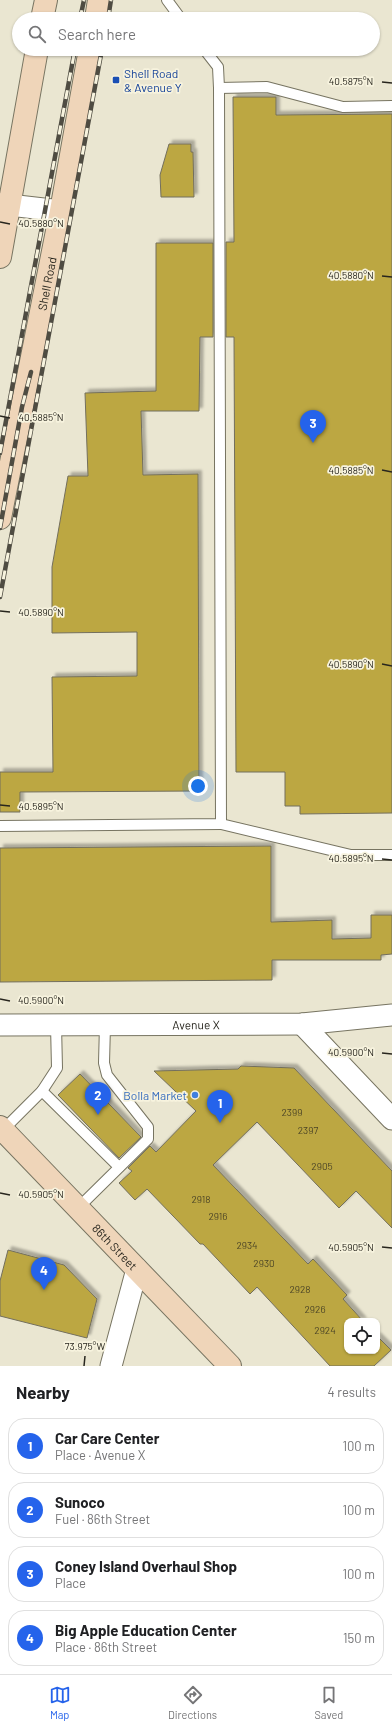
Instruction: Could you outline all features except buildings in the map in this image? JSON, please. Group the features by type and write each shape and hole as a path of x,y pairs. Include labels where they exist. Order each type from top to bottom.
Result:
{"main road":[{"path":"43,12 46,0"},
{"path":"97,12 99,0"},
{"path":"0,257 5,204 36,56"},
{"name":"Shell Road","path":"0,518 61,210 89,56"},
{"name":"86th Street","path":"1,1129 230,1366"}],"street":[{"path":"5,204 61,210"},
{"name":"Avenue X","path":"0,1025 302,1024 392,1015"},
{"path":"302,1024 392,1119"},
{"path":"111,1366 136,1269"}],"lane":[{"path":"167,0 176,12"},
{"path":"209,56 218,67 219,88 221,824"},
{"path":"219,88 267,87 343,107 392,106"},
{"path":"0,826 221,824 351,855 392,855"},
{"path":"1,1129 42,1091 57,1068 56,1025"},
{"path":"78,1208 148,1139 148,1127 107,1075 104,1063 105,1025"},
{"path":"42,1091 119,1167"}],"railway":[{"path":"81,12 84,0"},
{"path":"109,12 111,0"},
{"path":"0,453 74,56"},
{"path":"0,597 101,56"},
{"path":"0,528 22,407 31,372"}],"place":[{"name":"Shell Road & Avenue Y","path":"116,80"},
{"name":"Coney Island Overhaul Shop","path":"313,443"},
{"name":"Bolla Market","path":"195,1095"},
{"name":"Sunoco","path":"98,1115"},
{"name":"Car Care Center","path":"220,1123"},
{"name":"Big Apple Education Center","path":"44,1290"}]}
